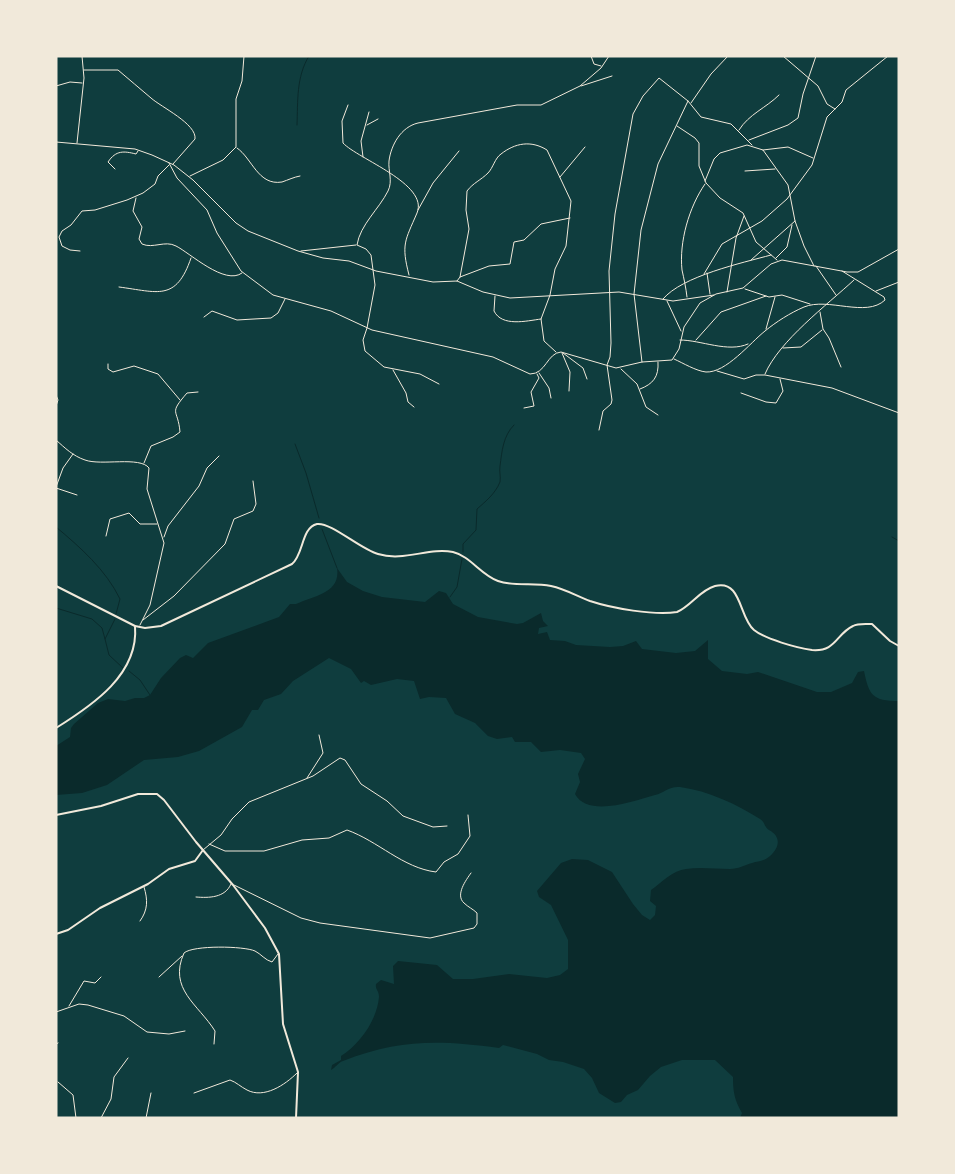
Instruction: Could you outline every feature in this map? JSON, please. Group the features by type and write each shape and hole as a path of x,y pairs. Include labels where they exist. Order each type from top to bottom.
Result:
{"street":[{"path":"77,144 84,70 82,56"},
{"path":"189,177 226,159 236,147 236,100 242,81 244,56"},
{"path":"591,56 594,64 602,67"},
{"path":"357,245 362,231 376,213 389,189 391,174 389,160 400,133 408,126 517,105 538,106 580,86 602,67 609,56"},
{"path":"691,103 709,77 728,56"},
{"path":"784,56 819,87 827,104 835,109"},
{"path":"749,140 788,125 798,118 799,107 816,56"},
{"path":"710,295 705,273 722,244 750,228 772,212 791,192 806,175 814,158 827,117 845,98 848,88 888,56"},
{"path":"84,70 118,70 151,99 179,116 193,131 195,139 173,165"},
{"path":"580,86 586,86 612,76"},
{"path":"599,430 603,410 611,404 612,400 606,365 610,357 611,343 609,292 615,214 633,114 644,96 659,78 691,103 701,117 726,121 749,140 752,145"},
{"path":"56,86 70,82 83,83"},
{"path":"738,130 748,118 779,95"},
{"path":"642,362 634,294 638,251 645,213 658,164 688,101"},
{"path":"348,105 342,121 341,139 345,145 391,174 411,191 418,210"},
{"path":"363,158 361,143 369,112"},
{"path":"366,126 378,119"},
{"path":"677,126 695,138 700,144 699,166 705,182 744,216 756,242 778,261"},
{"path":"56,142 139,150 173,165 189,177 248,232 298,251 323,258 349,261 372,270 433,282 457,281 495,295 520,298 550,294 609,292 634,294 667,301 727,293 743,288 771,264 778,261 841,271 862,270 899,249"},
{"path":"460,278 469,229 466,192 490,171 500,154 520,144 541,146 550,154 552,165 570,198 570,218 566,246 555,269 550,294 540,319 544,341 556,352 620,368 642,362 674,359 701,371 716,370 744,379 756,375 765,375 832,388 899,413"},
{"path":"688,298 682,269 683,242 692,209 718,154 740,146 752,145 763,150 791,192 795,221 804,246 836,296"},
{"path":"763,150 788,146 814,158"},
{"path":"236,147 248,158 258,174 269,180 282,182 300,176"},
{"path":"560,177 585,147"},
{"path":"115,169 108,162 113,156 123,151 136,154 139,150"},
{"path":"409,276 404,241 433,183 458,151"},
{"path":"80,251 70,250 62,246 59,237 62,231 71,225 82,212 136,197 155,184 158,176 169,164"},
{"path":"169,164 177,178 207,210 217,233 243,272 273,294 331,311 367,328 493,357 522,372 538,373"},
{"path":"745,171 776,169"},
{"path":"136,197 133,211 142,227 139,236 141,243 146,246 169,243 216,271 237,276 243,272"},
{"path":"727,293 737,234 744,216"},
{"path":"457,281 489,266 510,264 514,242 524,240 541,224 570,218"},
{"path":"749,261 795,221"},
{"path":"776,258 787,247 792,225"},
{"path":"298,251 357,245 366,249 371,256 375,290 363,340 365,351 376,361 393,370 420,374 439,384"},
{"path":"662,300 670,292 705,273 772,255"},
{"path":"120,287 146,291 172,289 180,282 191,257"},
{"path":"696,340 721,312 766,296 782,295 810,304 877,307 886,298 841,271"},
{"path":"765,375 774,356 808,321 855,279"},
{"path":"875,292 899,282"},
{"path":"743,288 766,296"},
{"path":"674,359 682,331 696,307 716,294"},
{"path":"495,295 494,311 499,318 515,322 540,319"},
{"path":"766,330 775,295"},
{"path":"204,317 212,311 237,320 270,318 278,313 285,298"},
{"path":"667,301 682,331"},
{"path":"716,370 732,361 766,330 796,310 810,304"},
{"path":"820,312 823,329 829,338 840,366"},
{"path":"783,348 801,348 823,329"},
{"path":"680,340 696,340 733,347 751,343"},
{"path":"524,408 534,406 531,392 539,378 538,373 556,352"},
{"path":"562,352 583,368 587,379"},
{"path":"562,352 570,372 569,391"},
{"path":"640,389 653,382 658,374 658,361"},
{"path":"108,364 108,369 113,372 134,366 158,374 180,400"},
{"path":"620,368 640,389 646,407 658,415"},
{"path":"393,370 406,393 408,402 414,406"},
{"path":"538,373 549,388 551,398"},
{"path":"741,393 766,402 776,403 783,391 780,379"},
{"path":"143,464 151,446 174,437 180,432 174,410 187,392 198,392"},
{"path":"56,395 58,400 56,406"},
{"path":"56,440 73,454 92,462 143,464 149,468 147,489 163,537"},
{"path":"73,454 63,468 56,488 77,495"},
{"path":"138,627 150,605 161,564 163,537 168,526 199,486 207,468 220,456"},
{"path":"143,620 174,596 225,544 234,519 253,511 256,504 253,481"},
{"path":"106,536 110,519 128,513 140,524 158,524"},
{"path":"56,586 134,626 145,628 161,626 179,620 292,564 299,557 308,531 313,526 323,524 331,527 355,544 376,554 400,557 434,552 454,552 497,580 554,586 595,602 626,608 677,612 707,590 713,587 724,586 736,595 748,625 763,635 805,649 819,650 836,642 851,626 872,624 890,642 899,646"},
{"path":"56,728 99,696 121,675 134,652 134,626"},
{"path":"307,779 323,753 319,735"},
{"path":"56,934 68,930 100,908 144,887 169,869 195,861 203,850 250,802 307,779 338,758 343,758 361,784 387,800 403,816 433,827 447,826"},
{"path":"56,815 92,808 138,794 157,794 166,802 232,884 265,928 279,954 282,1019 298,1072 296,1118"},
{"path":"209,844 225,851 264,851 302,840 329,838 347,830 377,843 402,862 436,872 444,862 458,854 470,836 468,815"},
{"path":"232,884 237,885 251,895 316,923 430,938 474,928 477,924 477,913 463,903 460,895 471,873"},
{"path":"196,897 218,896 226,892 232,884"},
{"path":"140,921 146,910 147,897 144,887"},
{"path":"158,977 188,950 194,948 239,948 256,952 272,962 279,954"},
{"path":"183,955 180,979 182,988 215,1031 214,1044"},
{"path":"68,1008 84,981 94,983 100,977"},
{"path":"56,1012 80,1004 88,1005 120,1014 147,1032 169,1034 185,1032"},
{"path":"101,1118 111,1099 114,1077 128,1058"},
{"path":"194,1093 230,1080 253,1093 264,1094 298,1072"},
{"path":"58,1082 73,1095 76,1118"},
{"path":"146,1118 151,1094"}],"water":[{"path":"337,568 347,582 363,591 382,597 425,602 439,591 446,593 453,604 478,617 517,624 523,623 541,613 543,621 548,626 539,628 538,634 547,632 550,640 565,641 576,645 610,647 623,646 636,641 642,649 676,653 695,651 708,640 708,659 722,671 747,674 758,672 817,692 831,692 852,683 858,672 864,671 868,686 873,695 883,700 899,701 899,1118 740,1118 742,1113 734,1095 733,1077 715,1060 682,1060 661,1067 638,1090 627,1095 621,1102 615,1103 599,1093 592,1078 584,1069 503,1045 499,1048 438,1043 402,1045 343,1061 331,1070 332,1065 341,1060 341,1056 355,1045 371,1023 378,1006 379,997 376,984 381,980 394,984 393,966 398,961 437,965 453,979 473,979 509,974 547,978 560,975 568,969 568,940 551,905 539,897 537,891 561,863 572,859 588,860 612,872 633,904 642,915 650,920 655,915 656,906 650,901 651,890 672,874 691,868 739,868 768,858 778,843 776,836 767,829 760,819 722,799 691,789 676,787 658,794 612,806 590,805 581,801 575,794 580,782 578,774 585,759 581,753 560,750 541,752 531,742 515,742 512,737 497,739 488,736 475,723 455,714 446,698 429,697 420,699 414,681 397,679 371,685 364,681 361,683 351,669 329,658 293,681 281,694 264,700 258,710 252,710 242,727 199,751 178,757 144,760 107,785 82,793 56,795 56,746 70,737 71,728 74,724 98,703 108,699 125,701 144,698 150,695 161,678 180,658 186,655 193,658 208,643 279,617 290,604 296,604 325,592 335,583"}],"waterway":[{"path":"297,125 300,81 309,56"},
{"path":"463,552 463,544 476,530 477,509 493,494 500,482 501,455 507,434 514,425"},
{"path":"295,444 306,473 319,518"},
{"path":"56,527 83,551 114,588 120,599 116,614"},
{"path":"322,529 337,568"},
{"path":"892,537 899,541"},
{"path":"450,597 457,587 462,559"},
{"path":"56,608 92,619 102,628 105,639"},
{"path":"115,619 105,639 109,655 123,668"},
{"path":"129,671 140,680 150,695"}]}
